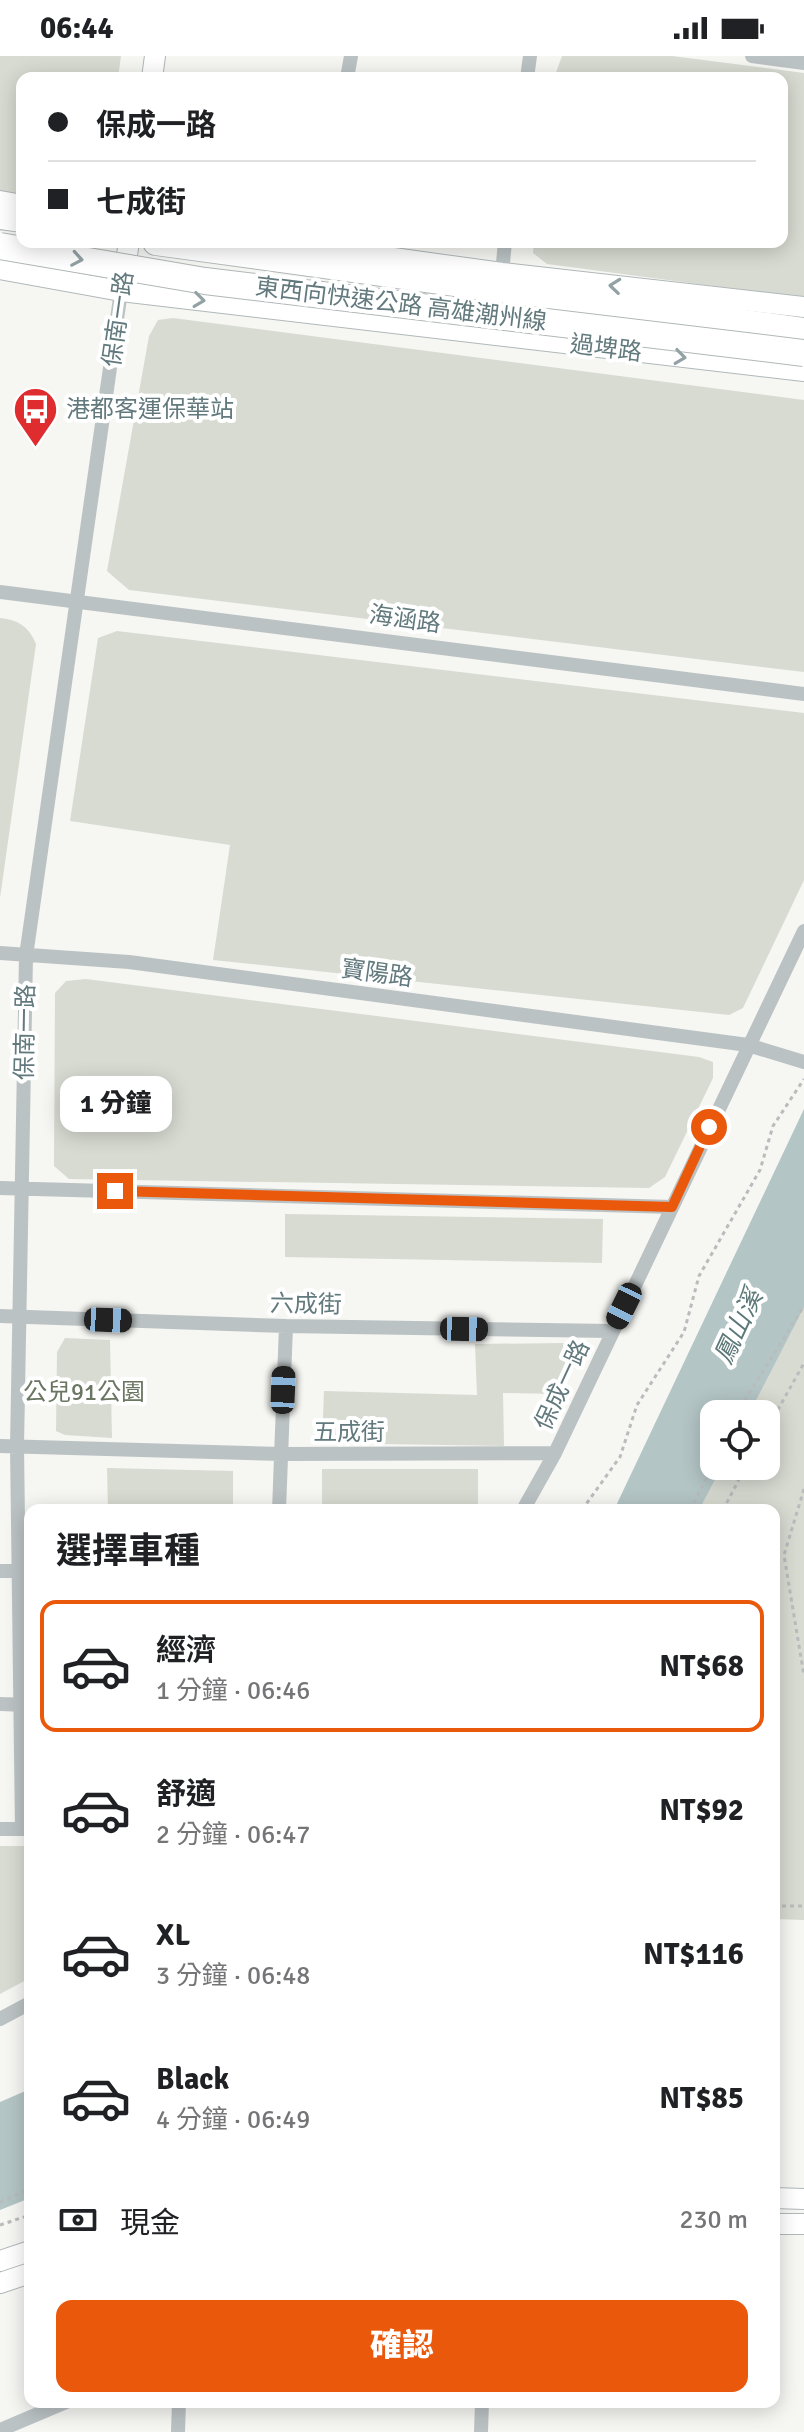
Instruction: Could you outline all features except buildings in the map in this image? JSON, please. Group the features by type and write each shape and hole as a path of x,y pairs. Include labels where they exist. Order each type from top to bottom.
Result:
{"highway":[{"name":"東西向快速公路 高雄潮州線","path":"0,246 205,281 804,353"},
{"name":"東西向快速公路 高雄潮州線","path":"200,248 804,331"}],"main road":[{"name":"保南一路","path":"121,291 128,248"},
{"path":"343,248 502,273 804,307"},
{"name":"過埤路","path":"0,269 121,291 804,371"},
{"path":"780,2198 804,2199"},
{"path":"780,2224 804,2224"},
{"path":"0,2261 24,2253"},
{"path":"0,2283 24,2275"}],"street":[{"path":"752,56 804,63"},
{"path":"502,273 504,248"},
{"name":"保南一路","path":"24,1555 17,1446 26,956 121,291"},
{"name":"海涵路","path":"0,592 804,694"},
{"name":"保成一路","path":"526,1504 555,1453 804,931"},
{"name":"寶陽路","path":"0,953 129,962 748,1045 804,1062"},
{"path":"0,1188 672,1207"},
{"name":"六成街","path":"0,1316 286,1326 612,1331"},
{"path":"279,1504 286,1326"},
{"name":"五成街","path":"0,1446 281,1454 555,1453"},
{"path":"0,1571 24,1571"},
{"path":"0,1704 24,1705"},
{"path":"0,1829 24,1829"},
{"path":"0,2019 24,2006"},
{"path":"0,2430 52,2408"},
{"path":"178,2432 179,2408"},
{"path":"481,2432 482,2408"}],"path":[{"path":"586,1504 620,1457 637,1405 684,1332 699,1276 760,1170 773,1126 804,1079"},
{"path":"745,1400 804,1306"},
{"path":"780,1406 804,1363"},
{"path":"693,1504 705,1480"},
{"path":"726,1504 739,1480"},
{"path":"804,1489 784,1555 804,1676"},
{"path":"780,1906 804,1906"},
{"path":"0,2202 24,2192"},
{"path":"0,2225 24,2217"}],"green space":[{"path":"0,56 121,56 119,72 16,72 16,195 0,192"},
{"path":"562,56 672,56 804,73 804,298 547,264 533,253 533,248 788,248 788,72 556,72"},
{"path":"173,318 804,400 804,672 129,590 107,571 149,336 158,320"},
{"path":"0,618 22,625 36,644 0,898"},
{"path":"117,631 804,713 804,880 743,1008 729,1015 213,960 230,845 70,821 98,638"},
{"path":"86,979 699,1057 713,1062 713,1078 665,1177 649,1188 69,1179 54,1166 55,993 66,981"},
{"path":"285,1214 603,1219 602,1263 285,1257"},
{"path":"804,1285 804,1920 780,1919 780,1504 688,1504 704,1480 780,1480 780,1400 739,1400"},
{"name":"公兒91公園","path":"65,1338 110,1340 112,1438 65,1435 56,1431 57,1352"},
{"path":"565,1343 573,1353 559,1394 503,1393 504,1446 322,1443 324,1391 477,1395 475,1344"},
{"path":"107,1468 233,1471 233,1504 108,1504"},
{"path":"322,1469 478,1469 478,1504 322,1504"},
{"path":"0,1846 24,1846 24,1981 0,1994"}],"water":[{"name":"鳳山溪","path":"804,1109 804,1307 756,1400 700,1400 700,1480 715,1480 702,1504 617,1504"},
{"path":"24,2092 24,2200 0,2210 0,2102"}],"place":[{"name":"港都客運保華站","path":"35,448"}],"route":[{"path":"115,1191 672,1207 709,1127"}]}
